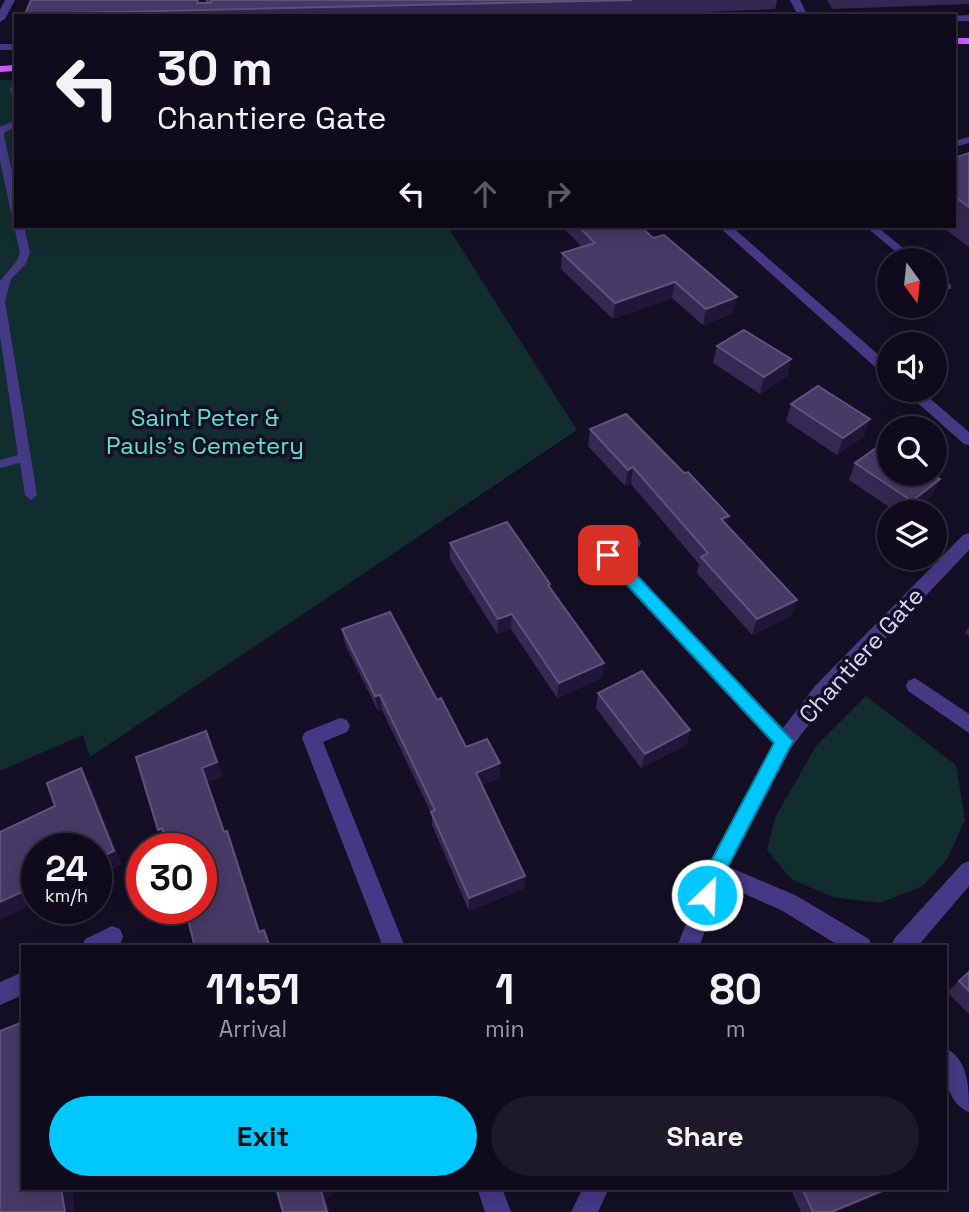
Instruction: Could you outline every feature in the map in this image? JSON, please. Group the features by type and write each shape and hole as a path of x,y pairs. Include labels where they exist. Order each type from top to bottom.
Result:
{"street":[{"path":"0,19 10,0"},
{"path":"726,228 877,361"},
{"path":"924,402 969,440"},
{"name":"Chantiere Gate","path":"689,945 716,871 784,741 822,692 969,539"},
{"name":"Chantiere Gate","path":"634,543 608,555 784,741"},
{"path":"915,686 969,725"},
{"path":"340,726 312,738 393,945"},
{"path":"716,871 789,903 858,945"},
{"path":"904,945 969,871"},
{"path":"0,994 21,984"},
{"path":"947,1063 969,1100"},
{"path":"490,1190 498,1212"},
{"path":"584,1212 596,1190"}],"lane":[{"path":"14,123 0,131 14,204"},
{"path":"19,228 25,253 6,278 0,301 31,495"},
{"path":"873,228 898,248"},
{"path":"0,464 23,458"}],"green space":[{"name":"Saint Peter & Pauls's Cemetery","path":"0,80 14,80 14,228 448,228 577,430 90,757 83,735 0,771"},
{"path":"866,696 956,765 965,820 947,859 923,886 879,903 833,897 791,879 767,850 776,816 816,746"}],"building":[{"path":"31,0 198,0 197,3 211,3 212,0 632,0 25,14"},
{"path":"969,153 969,207 956,197 956,157"},
{"path":"580,228 642,228 653,238 664,235 737,297 706,309 675,282 615,303 562,253 595,243"},
{"path":"744,330 791,359 764,377 717,346"},
{"path":"818,386 870,419 843,438 791,404"},
{"path":"626,414 684,473 688,472 729,516 721,519 797,600 757,619 701,557 708,553 633,467 628,470 590,429"},
{"path":"877,447 877,478 855,463"},
{"path":"890,486 931,486 910,500"},
{"path":"507,522 604,663 559,683 512,614 498,619 450,543"},
{"path":"390,612 437,700 441,698 466,747 487,739 500,763 476,773 525,876 469,898 431,812 435,810 380,695 375,696 342,629"},
{"path":"642,671 690,730 645,754 598,693"},
{"path":"206,731 217,762 202,768 224,832 227,831 259,932 264,930 269,945 194,945 189,924 217,924 217,833 163,833 162,828 158,830 136,757"},
{"path":"81,768 107,833 21,833 21,892 0,902 0,832 55,806 47,783"},
{"path":"969,972 969,991 959,981"},
{"path":"21,1023 21,1190 61,1190 65,1212 0,1212 0,1031"},
{"path":"277,1190 323,1190 321,1191 327,1212 283,1212"},
{"path":"803,1190 884,1190 831,1212 813,1212"}],"route":[{"path":"608,555 784,741 730,849 716,871 707,895"}]}
